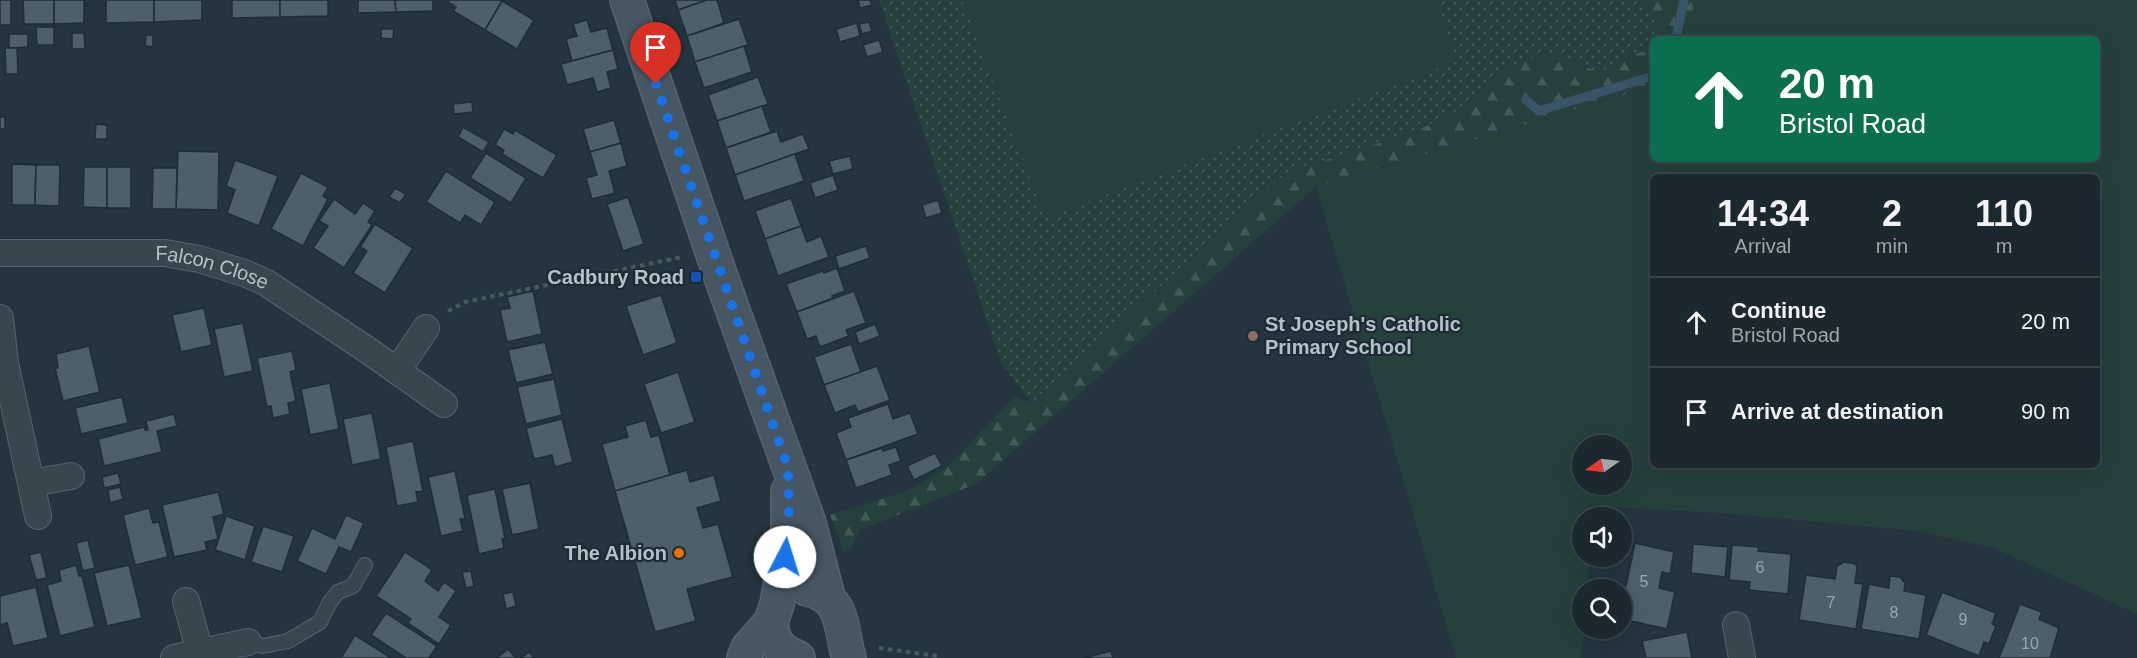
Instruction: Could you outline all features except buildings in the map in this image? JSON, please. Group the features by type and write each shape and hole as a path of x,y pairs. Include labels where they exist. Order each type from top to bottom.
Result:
{"main road":[{"path":"627,0 809,523 849,658"},
{"path":"788,468 788,541 774,613 773,636 779,646 798,658"},
{"path":"744,658 748,648 784,597 794,591 807,589 818,591 834,608 840,631 836,642 821,655 812,658"}],"street":[{"name":"Falcon Close","path":"0,253 142,252 165,253 199,259 265,282 444,404"},
{"path":"0,318 5,363 38,516"},
{"path":"397,371 426,328"},
{"path":"32,483 71,476"},
{"path":"186,601 200,652"},
{"path":"1736,625 1742,658"},
{"path":"174,658 248,642"}],"lane":[{"path":"248,642 263,646 288,641 320,622 330,602 338,592 353,586 365,565"}],"path":[{"path":"426,328 449,310 465,302 713,251"},
{"path":"891,650 938,656"}],"green space":[{"path":"879,0 1644,0 1659,28 1657,36 1650,36 1650,50 1633,54 1616,62 1608,69 1596,71 1561,56 1535,56 1501,71 1485,84 1470,104 1416,131 1286,173 1031,403 1001,363"},
{"path":"962,0 1435,0 1458,61 1045,218"},
{"path":"1644,0 1695,0 1688,36 1657,36 1659,28"},
{"path":"1695,0 2137,0 2137,614 1994,548 1917,531 1721,513 1632,507 1572,507 1572,567 1589,567 1588,579 1572,579 1572,639 1584,639 1581,658 1456,658 1316,187 1650,87 1650,162 2100,162 2100,36 1688,36"},
{"path":"1650,50 1650,87 1316,187 976,484 860,530 851,549 844,552 830,515 907,491 948,466 1015,396 1031,403 1286,173 1416,131 1470,104 1485,84 1501,71 1535,56 1561,56 1596,71 1608,69 1616,62"}],"waterway":[{"path":"1677,36 1684,0"},
{"path":"1526,100 1539,111 1650,77"}],"place":[{"name":"Cadbury Road","path":"696,277"},
{"name":"St Joseph's Catholic Primary School","path":"1253,336"},
{"name":"The Albion","path":"679,553"}],"route":[{"path":"656,84 788,468 789,516 785,557"}]}
